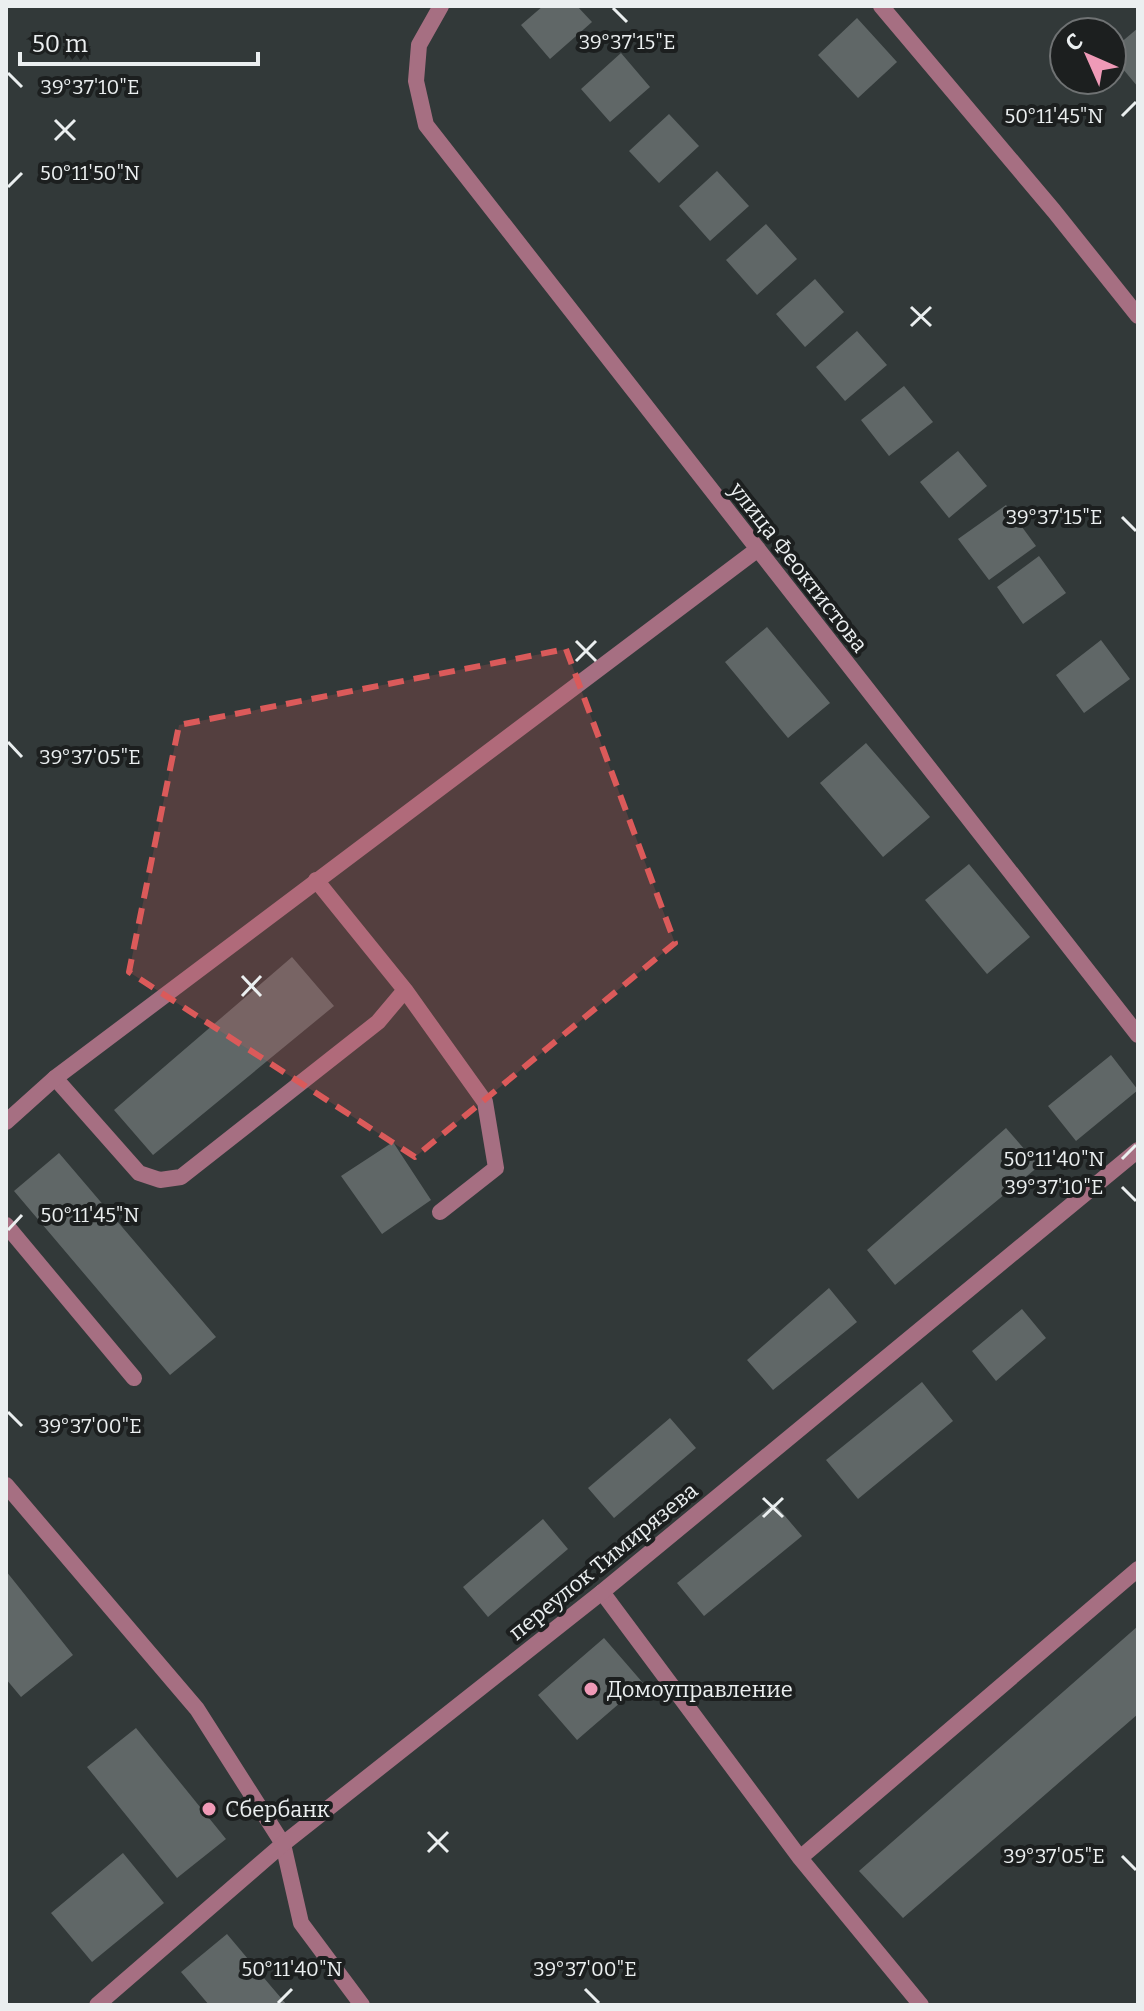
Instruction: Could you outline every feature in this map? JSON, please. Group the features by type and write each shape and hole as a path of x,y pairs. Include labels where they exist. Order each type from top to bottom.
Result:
{"street":[{"name":"улица Феоктистова","path":"441,6 419,45 416,81 426,125 1138,1035"},
{"path":"881,6 1138,316"},
{"path":"6,1122 55,1078 758,549"},
{"path":"316,880 405,990 485,1102 496,1168 440,1212"},
{"path":"55,1078 139,1173 160,1180 181,1177 378,1022 405,990"},
{"name":"переулок Тимирязева","path":"97,2005 283,1844 602,1592 1138,1150"},
{"path":"6,1225 134,1378"},
{"path":"6,1485 197,1709 283,1844 301,1923 362,2005"},
{"path":"800,1858 1138,1569"},
{"path":"602,1592 800,1858 921,2005"}],"highlighted area":[{"path":"566,649 675,943 415,1157 129,972 179,725"}],"building":[{"path":"543,6 577,6 592,22 550,59 521,25"},
{"path":"857,18 897,62 858,98 818,55"},
{"path":"1138,28 1138,87 1128,75 1128,36"},
{"path":"621,53 650,87 610,122 581,89"},
{"path":"669,114 699,146 659,183 629,151"},
{"path":"717,171 749,206 710,241 679,206"},
{"path":"766,224 797,259 757,295 726,260"},
{"path":"815,279 844,312 805,347 776,314"},
{"path":"857,331 887,365 845,401 816,367"},
{"path":"904,386 933,422 889,456 861,420"},
{"path":"958,451 987,486 949,518 920,482"},
{"path":"1006,505 1036,546 989,580 958,539"},
{"path":"1039,556 1066,593 1023,624 997,587"},
{"path":"767,627 830,703 788,738 725,662"},
{"path":"1101,640 1130,679 1084,713 1056,675"},
{"path":"866,743 930,817 883,857 820,783"},
{"path":"969,864 1030,937 987,974 925,900"},
{"path":"292,957 334,1006 153,1155 114,1110"},
{"path":"1111,1055 1138,1090 1076,1141 1048,1106"},
{"path":"1006,1128 1039,1166 895,1285 867,1250"},
{"path":"393,1142 431,1200 382,1234 341,1176"},
{"path":"59,1153 216,1337 170,1375 14,1191"},
{"path":"829,1288 857,1322 773,1390 747,1360"},
{"path":"1022,1309 1046,1338 996,1381 972,1351"},
{"path":"922,1382 953,1421 858,1499 826,1460"},
{"path":"670,1418 696,1448 614,1518 588,1488"},
{"path":"774,1503 802,1536 704,1616 677,1583"},
{"path":"543,1519 568,1549 488,1617 463,1587"},
{"path":"6,1571 73,1655 21,1697 6,1679"},
{"path":"1138,1626 1138,1714 903,1918 859,1871"},
{"name":"Домоуправление","path":"604,1638 643,1683 577,1740 538,1695"},
{"path":"136,1728 226,1839 177,1878 87,1767"},
{"path":"123,1853 164,1903 92,1962 51,1913"},
{"path":"227,1934 287,2005 209,2005 181,1972"}],"place":[{"name":"Домоуправление","path":"591,1689"},
{"name":"Сбербанк","path":"209,1809"}]}
